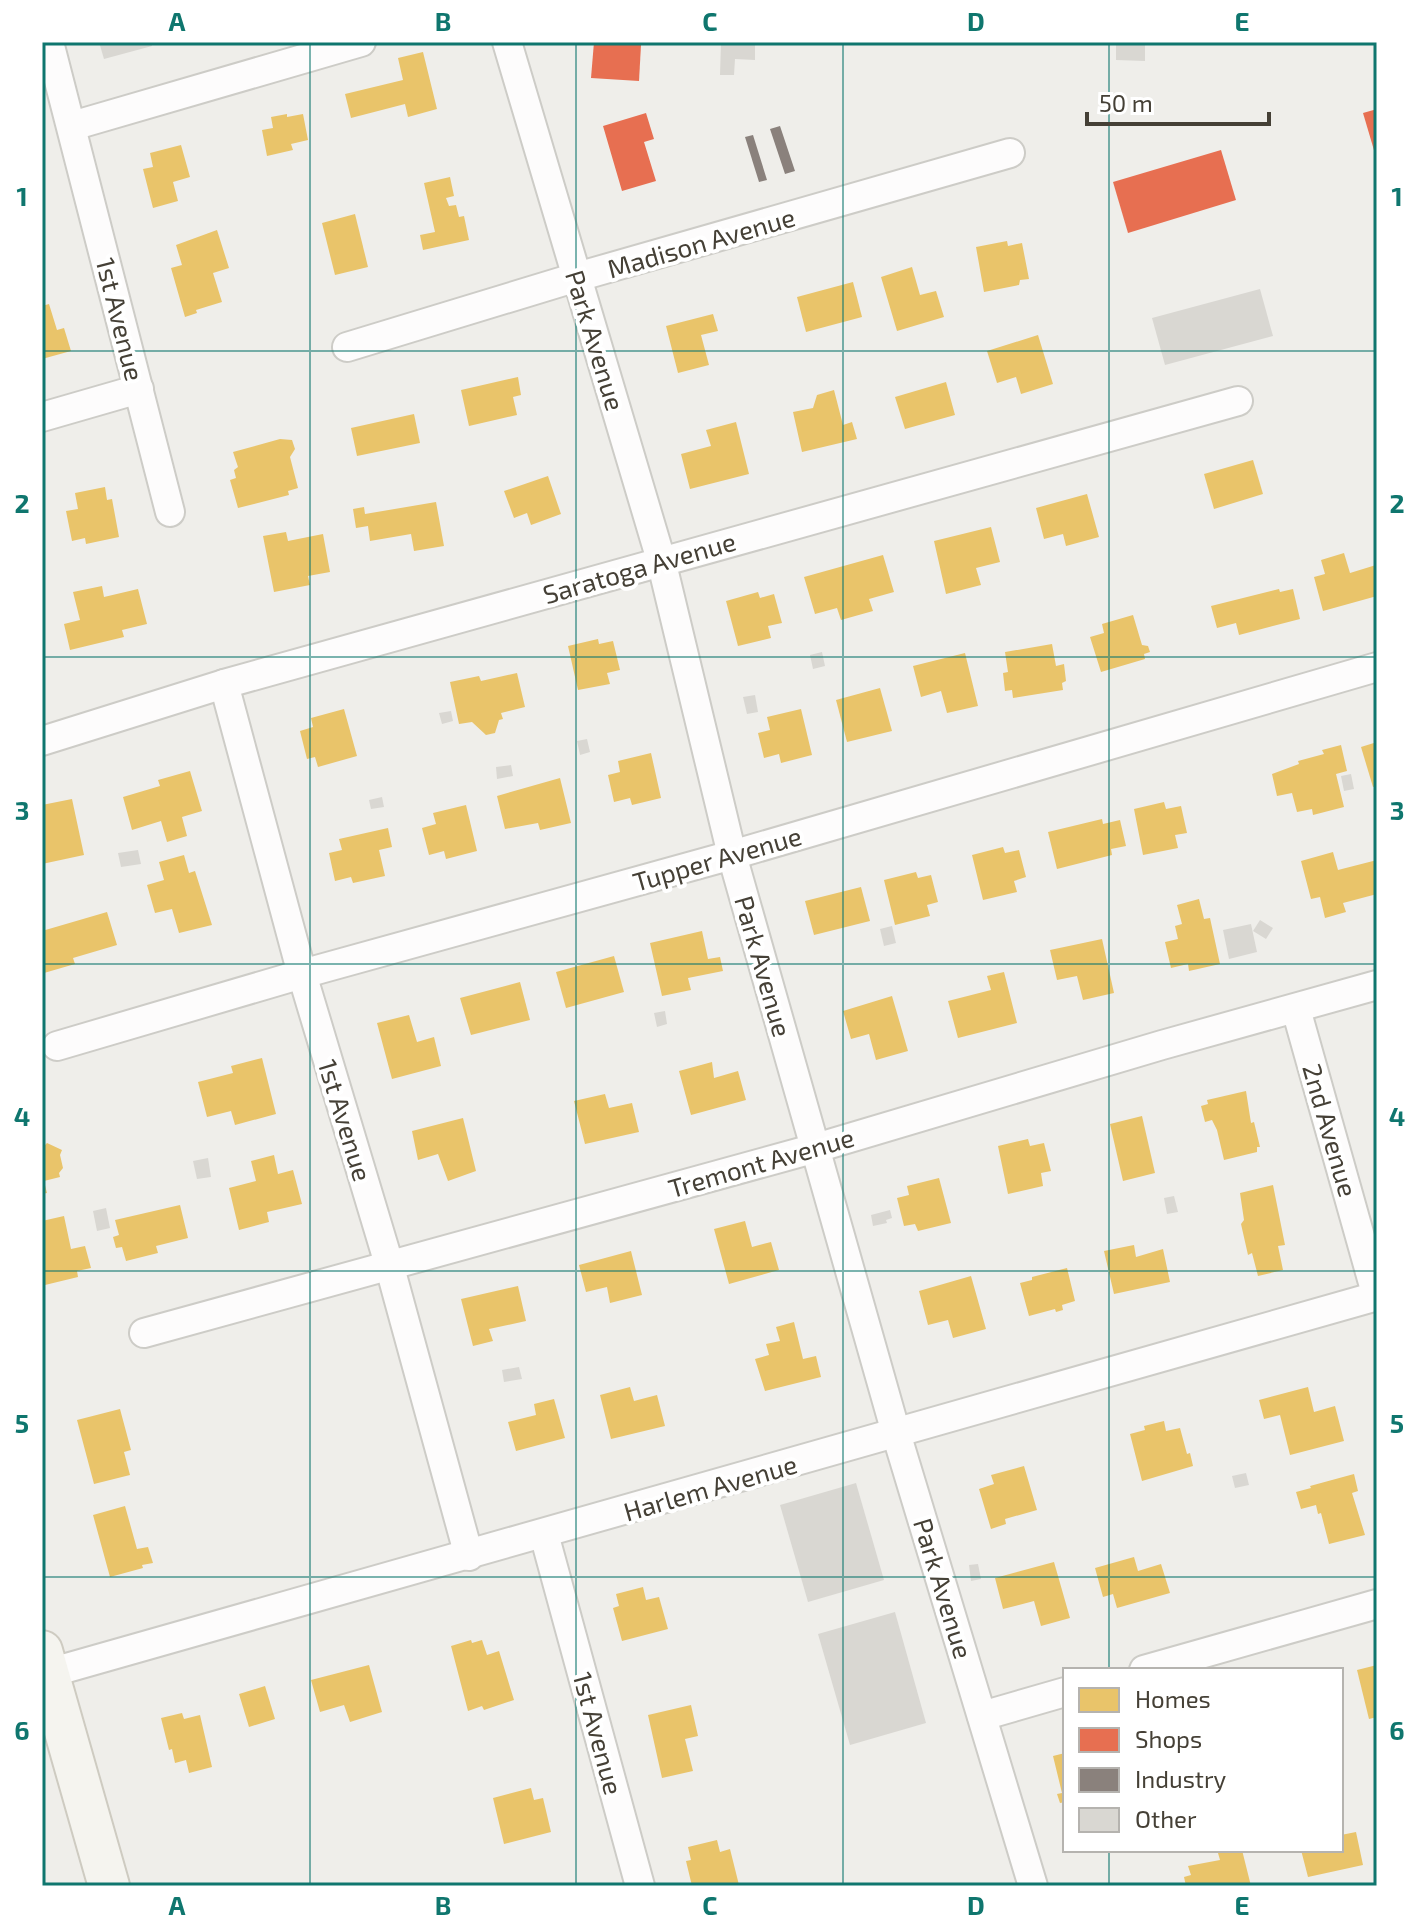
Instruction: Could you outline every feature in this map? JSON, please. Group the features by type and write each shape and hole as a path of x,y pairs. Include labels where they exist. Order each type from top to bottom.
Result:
{"main road":[{"path":"44,1666 109,1886"}],"street":[{"name":"1st Avenue","path":"49,42 170,512"},
{"path":"72,126 361,42"},
{"name":"Park Avenue","path":"507,42 661,560 732,855 896,1433 1033,1886"},
{"name":"Madison Avenue","path":"347,347 577,277 1010,153"},
{"path":"42,417 139,389"},
{"name":"Saratoga Avenue","path":"42,741 224,684 1238,401"},
{"name":"Tupper Avenue","path":"57,1046 302,974 732,855 1377,667"},
{"name":"1st Avenue","path":"224,684 302,974 389,1264 469,1556"},
{"name":"Tremont Avenue","path":"144,1333 816,1148 1377,985"},
{"name":"2nd Avenue","path":"1296,1009 1377,1297"},
{"name":"Harlem Avenue","path":"44,1666 469,1556 1377,1297"},
{"name":"1st Avenue","path":"544,1534 640,1886"},
{"path":"1151,1668 1377,1604"},
{"path":"982,1716 1063,1693"}],"building: Homes":[{"path":"423,52 437,109 408,117 405,104 351,118 345,94 403,80 398,58"},
{"path":"287,114 287,117 303,114 308,140 291,144 293,150 267,156 262,130 273,128 271,117"},
{"path":"181,145 190,177 173,182 178,201 153,208 143,169 153,167 150,153"},
{"path":"450,177 454,196 446,198 449,206 456,205 459,217 464,216 469,240 423,250 420,235 435,232 424,183"},
{"path":"355,214 368,267 335,275 322,223"},
{"path":"217,230 229,268 213,273 222,302 185,317 171,268 182,265 176,245"},
{"path":"1007,241 1008,246 1022,243 1029,279 1020,280 1019,285 984,292 976,247"},
{"path":"912,267 920,295 936,291 944,317 897,331 881,277"},
{"path":"853,282 862,317 806,332 797,297"},
{"path":"49,304 57,330 64,328 71,351 42,359 42,306"},
{"path":"713,314 718,331 701,335 709,365 678,373 666,326"},
{"path":"1038,335 1053,384 1021,394 1016,377 997,383 987,351"},
{"path":"518,377 521,395 513,397 517,415 469,426 461,390"},
{"path":"946,382 955,415 905,429 895,397"},
{"path":"834,390 843,425 852,422 857,439 802,452 793,412 813,408 817,395"},
{"path":"414,414 420,443 357,456 351,428"},
{"path":"736,422 749,474 690,489 681,454 711,446 706,430"},
{"path":"280,439 292,440 295,449 290,457 298,488 288,491 289,495 238,508 230,480 236,478 234,470 238,467 233,452"},
{"path":"1253,460 1263,494 1214,509 1204,474"},
{"path":"548,476 561,514 531,525 527,513 514,518 504,491"},
{"path":"105,487 107,500 112,499 119,537 86,544 85,538 72,541 66,511 78,509 75,493"},
{"path":"1087,494 1099,537 1066,546 1063,534 1044,539 1036,508"},
{"path":"436,502 444,546 414,551 411,534 370,541 368,526 356,528 353,509 364,507 365,514"},
{"path":"991,527 1000,562 976,568 981,585 946,594 934,541"},
{"path":"286,532 288,541 323,534 330,572 308,576 310,585 274,592 263,536"},
{"path":"1344,553 1350,573 1376,565 1377,596 1323,611 1314,577 1325,574 1321,560"},
{"path":"883,555 894,592 869,599 873,611 841,620 837,608 815,614 804,577"},
{"path":"102,586 104,597 138,589 147,624 122,630 124,637 70,650 64,624 80,620 73,592"},
{"path":"1279,589 1280,592 1293,589 1300,619 1239,635 1236,623 1217,628 1211,606"},
{"path":"758,592 760,598 774,594 782,623 768,626 771,638 738,646 726,601"},
{"path":"1133,615 1142,645 1148,646 1150,652 1144,654 1145,659 1101,672 1090,637 1104,633 1102,624"},
{"path":"598,639 599,644 613,641 620,670 607,673 610,684 578,690 568,646"},
{"path":"1052,644 1056,666 1064,664 1066,681 1062,683 1063,690 1013,698 1012,690 1005,691 1003,673 1008,672 1005,652"},
{"path":"965,653 978,706 947,713 941,691 921,697 913,666"},
{"path":"517,673 525,707 501,713 503,719 499,720 495,733 486,735 472,722 459,724 450,682 479,676 481,681"},
{"path":"880,688 892,731 847,742 836,700"},
{"path":"344,709 357,756 318,767 315,757 307,759 300,731 313,727 311,718"},
{"path":"801,709 812,755 781,763 779,754 764,758 758,733 770,730 767,717"},
{"path":"1377,742 1377,786 1373,787 1361,747"},
{"path":"1341,745 1347,771 1336,774 1344,807 1313,815 1312,809 1297,812 1292,793 1277,796 1272,774 1299,764 1298,761 1324,754 1322,750"},
{"path":"651,753 661,798 632,805 630,798 614,802 608,775 620,772 618,761"},
{"path":"190,771 202,811 182,817 187,836 167,842 161,821 132,830 123,797 160,786 158,780"},
{"path":"560,778 571,823 540,830 538,823 505,829 497,796"},
{"path":"72,799 84,855 42,864 42,805"},
{"path":"1164,802 1166,809 1181,806 1187,833 1175,835 1178,848 1143,855 1134,809"},
{"path":"466,805 477,851 446,859 444,851 429,855 422,828 436,824 433,813"},
{"path":"1102,819 1103,824 1120,820 1126,846 1111,849 1112,855 1057,869 1048,832"},
{"path":"388,828 392,847 379,850 385,876 353,883 351,877 335,881 329,853 342,850 339,839"},
{"path":"1003,847 1005,853 1019,850 1026,877 1014,881 1017,892 983,900 972,855"},
{"path":"1333,852 1338,870 1377,860 1377,894 1343,903 1346,912 1325,918 1320,897 1311,899 1301,861"},
{"path":"184,855 189,873 195,871 212,925 179,933 172,909 155,913 147,885 164,880 159,862"},
{"path":"916,872 918,878 931,875 938,902 927,905 930,916 895,925 884,880"},
{"path":"861,887 870,921 814,935 805,901"},
{"path":"1199,899 1204,919 1210,918 1220,964 1189,971 1188,964 1171,968 1165,942 1178,939 1175,926 1182,924 1177,905"},
{"path":"107,912 117,945 73,958 75,964 44,973 42,931"},
{"path":"702,931 708,959 720,957 723,971 688,978 691,990 662,996 650,943"},
{"path":"1102,939 1114,993 1083,1000 1077,976 1057,980 1050,950"},
{"path":"614,956 624,992 566,1008 556,972"},
{"path":"1004,972 1017,1023 958,1038 948,1001 991,990 987,976"},
{"path":"520,982 530,1020 471,1035 460,998"},
{"path":"892,996 908,1051 876,1060 869,1034 851,1039 843,1011"},
{"path":"409,1015 417,1042 434,1037 441,1066 392,1079 377,1023"},
{"path":"262,1058 276,1114 235,1125 231,1111 207,1117 198,1082 233,1073 231,1066"},
{"path":"712,1062 714,1078 738,1071 746,1100 691,1115 679,1071"},
{"path":"1246,1091 1251,1123 1254,1122 1260,1147 1257,1147 1257,1152 1224,1160 1217,1130 1212,1120 1205,1122 1201,1106 1208,1104 1207,1100"},
{"path":"605,1094 609,1108 632,1103 639,1132 585,1144 574,1101"},
{"path":"1142,1116 1155,1173 1123,1181 1110,1124"},
{"path":"463,1118 476,1171 448,1181 438,1154 418,1160 412,1131"},
{"path":"1028,1139 1030,1146 1044,1143 1051,1171 1041,1173 1043,1186 1008,1194 998,1146"},
{"path":"47,1143 62,1150 63,1168 60,1177 44,1181 47,1193 42,1194 42,1148"},
{"path":"274,1155 278,1174 293,1170 302,1204 267,1212 269,1222 239,1230 229,1188 256,1181 251,1161"},
{"path":"939,1178 951,1223 918,1231 915,1224 904,1226 897,1198 909,1195 907,1186"},
{"path":"1273,1185 1285,1245 1278,1246 1283,1270 1258,1276 1252,1253 1248,1255 1241,1224 1244,1220 1240,1193"},
{"path":"180,1205 188,1238 156,1246 158,1253 126,1261 122,1247 116,1248 113,1237 119,1235 115,1220"},
{"path":"64,1216 71,1249 85,1246 91,1268 77,1271 78,1277 45,1285 42,1273 42,1221"},
{"path":"745,1221 752,1247 771,1242 779,1270 729,1284 714,1229"},
{"path":"1134,1245 1136,1257 1163,1249 1170,1282 1114,1294 1104,1251"},
{"path":"631,1251 642,1295 610,1303 607,1287 586,1292 579,1265"},
{"path":"1067,1268 1075,1301 1062,1305 1063,1310 1029,1316 1020,1283"},
{"path":"971,1276 986,1329 953,1338 948,1320 928,1325 919,1291"},
{"path":"518,1286 526,1321 489,1329 493,1341 473,1346 461,1299"},
{"path":"794,1322 803,1359 816,1356 821,1377 765,1391 755,1359 769,1355 766,1344 780,1341 776,1327"},
{"path":"630,1387 634,1401 657,1395 665,1426 611,1439 600,1395"},
{"path":"1308,1387 1314,1412 1335,1406 1344,1441 1290,1455 1280,1415 1264,1419 1259,1400"},
{"path":"554,1399 565,1438 516,1451 508,1422 536,1415 534,1404"},
{"path":"120,1409 131,1450 124,1452 130,1475 94,1484 77,1420"},
{"path":"1164,1421 1166,1431 1180,1428 1193,1466 1142,1481 1130,1434 1145,1430 1144,1426"},
{"path":"1024,1466 1037,1510 1005,1519 1006,1524 991,1529 979,1489 994,1484 991,1475"},
{"path":"1354,1474 1358,1491 1352,1493 1365,1535 1329,1544 1316,1505 1301,1509 1296,1492"},
{"path":"125,1506 137,1549 148,1547 153,1563 110,1577 93,1515"},
{"path":"1134,1557 1138,1571 1161,1564 1170,1593 1117,1608 1113,1594 1103,1597 1095,1568"},
{"path":"1054,1562 1070,1618 1041,1626 1034,1601 1003,1609 995,1578"},
{"path":"643,1587 646,1600 659,1597 668,1629 622,1641 613,1608 619,1606 616,1594"},
{"path":"471,1640 472,1643 482,1640 487,1655 499,1651 514,1700 484,1710 482,1706 468,1711 451,1646"},
{"path":"369,1665 382,1712 350,1722 344,1705 320,1712 311,1680"},
{"path":"1377,1665 1377,1717 1369,1719 1357,1670"},
{"path":"265,1686 275,1719 249,1727 239,1694"},
{"path":"691,1705 698,1736 685,1739 693,1771 662,1778 648,1715"},
{"path":"182,1713 184,1719 200,1715 212,1767 189,1773 186,1760 175,1763 161,1718"},
{"path":"1063,1754 1063,1802 1060,1803 1057,1794 1062,1793 1053,1756"},
{"path":"531,1788 534,1800 543,1798 551,1832 504,1844 493,1798"},
{"path":"1356,1832 1363,1865 1308,1877 1302,1852 1343,1852 1343,1835"},
{"path":"717,1840 720,1852 730,1849 739,1885 692,1886 686,1861 691,1860 688,1847"},
{"path":"1242,1852 1251,1886 1186,1886 1184,1877 1191,1875 1188,1866 1220,1860 1218,1853"}],"building: Shops":[{"path":"594,42 641,45 639,81 591,78"},
{"path":"1377,109 1377,157 1376,157 1363,113"},
{"path":"646,113 654,139 644,142 656,181 622,191 603,126"},
{"path":"1221,150 1236,200 1128,233 1113,182"}],"building: Industry":[{"path":"780,126 795,171 785,174 770,129"},
{"path":"753,135 767,180 759,182 745,137"}],"building: Other":[{"path":"99,42 151,42 152,46 104,59"},
{"path":"721,42 755,42 755,60 735,59 734,75 720,75"},
{"path":"1116,42 1145,42 1145,61 1116,60"},
{"path":"1260,289 1273,336 1165,365 1152,318"},
{"path":"822,652 825,666 813,669 810,655"},
{"path":"755,695 758,712 747,714 743,697"},
{"path":"451,711 453,721 442,724 439,713"},
{"path":"587,739 590,752 580,755 577,741"},
{"path":"511,765 513,776 497,779 496,767"},
{"path":"1351,774 1354,789 1344,791 1341,776"},
{"path":"382,797 384,807 371,809 369,800"},
{"path":"138,850 141,864 121,867 118,853"},
{"path":"1260,920 1273,928 1266,939 1253,931"},
{"path":"1251,924 1257,952 1229,959 1223,930"},
{"path":"892,926 896,943 884,946 880,929"},
{"path":"665,1011 667,1024 657,1027 654,1013"},
{"path":"208,1158 211,1177 197,1179 193,1161"},
{"path":"1174,1196 1178,1212 1167,1214 1164,1198"},
{"path":"106,1208 110,1228 97,1231 93,1211"},
{"path":"890,1210 892,1218 886,1220 887,1223 873,1226 871,1215"},
{"path":"519,1367 522,1379 504,1382 502,1370"},
{"path":"1246,1473 1249,1485 1235,1488 1232,1476"},
{"path":"856,1483 884,1580 808,1602 780,1505"},
{"path":"978,1564 981,1579 971,1581 969,1565"},
{"path":"895,1612 926,1723 850,1745 818,1634"}]}
